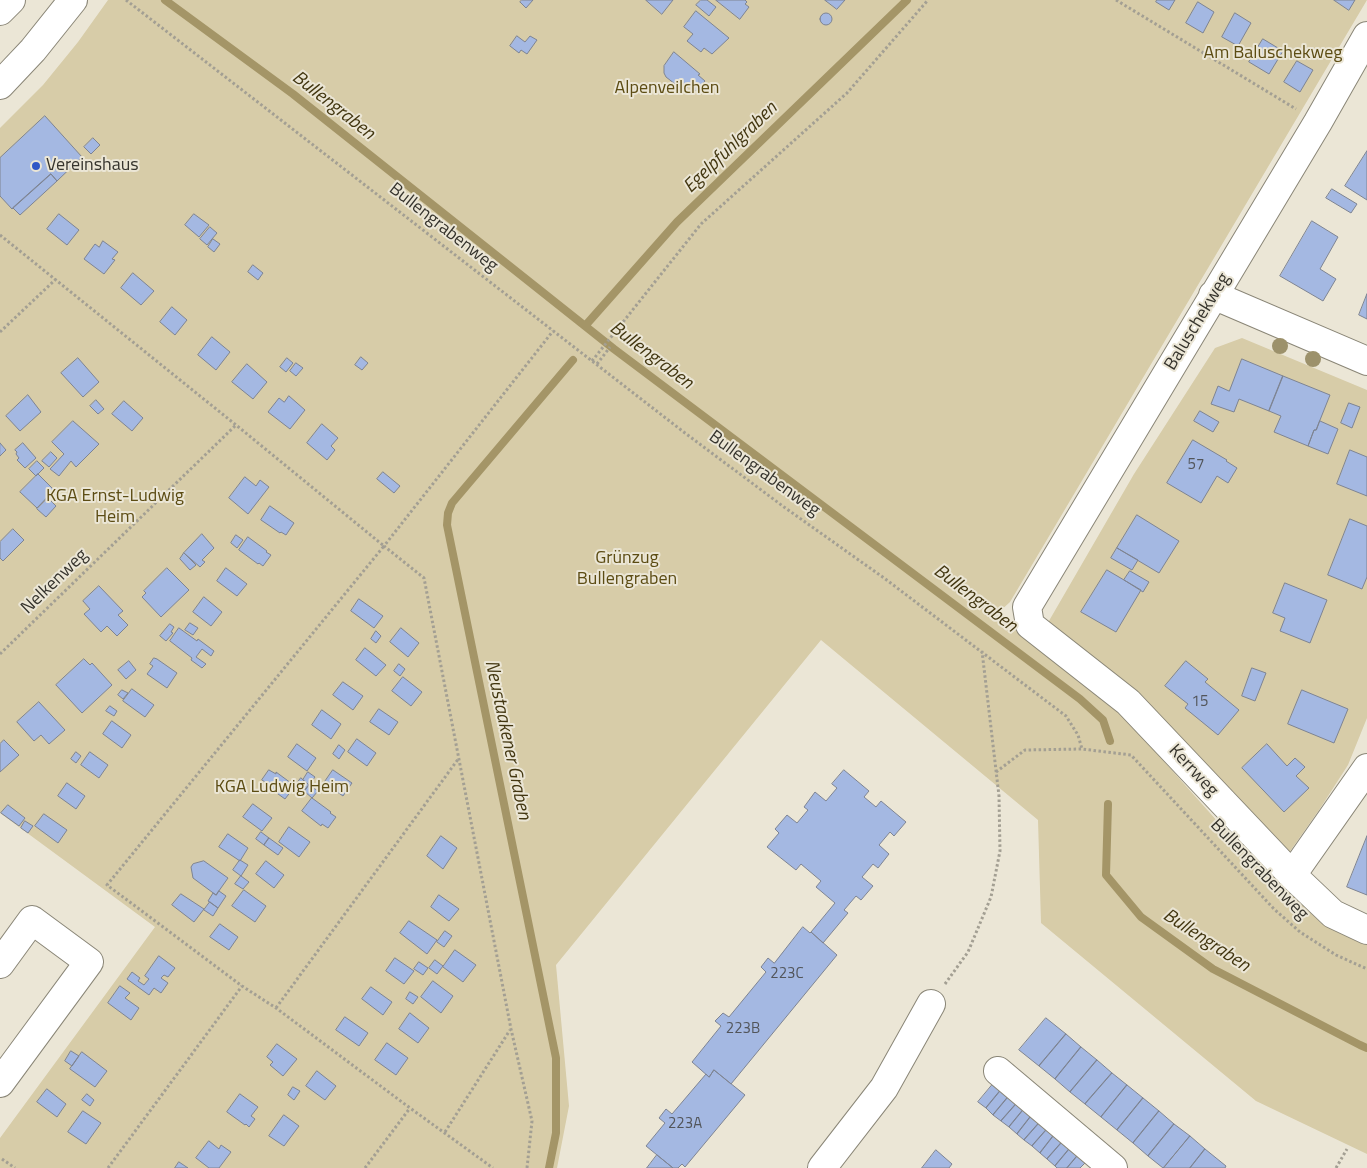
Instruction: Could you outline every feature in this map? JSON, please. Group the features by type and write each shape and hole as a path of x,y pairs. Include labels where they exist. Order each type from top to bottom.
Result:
{"street":[{"path":"0,11 11,0"},
{"path":"0,84 33,50 73,0"},
{"name":"Baluschekweg","path":"1027,607 1318,122 1367,36"},
{"path":"1213,295 1367,361"},
{"name":"Kerrweg","path":"1027,607 1030,625 1128,702 1292,875 1333,914 1367,930"},
{"path":"1292,875 1367,768"},
{"path":"0,964 32,920 89,962 0,1083"},
{"path":"822,1168 884,1088 931,1004"},
{"path":"998,1071 1113,1168"}],"path":[{"name":"Bullengrabenweg","path":"126,0 685,433 1066,716 1078,735 1082,749 1131,755 1274,909 1300,932 1336,955 1367,969"},
{"path":"592,361 701,224 847,93 928,0"},
{"path":"1116,0 1318,122"},
{"path":"0,235 424,578 511,1029 532,1121 527,1168"},
{"path":"0,332 56,279"},
{"path":"493,1168 276,1008 242,986 107,885 384,546 553,331"},
{"path":"597,364 610,347"},
{"name":"Nelkenweg","path":"0,654 236,425"},
{"path":"931,1004 968,952 991,897 1000,851 999,796 981,651"},
{"path":"996,772 1025,750 1082,749"},
{"path":"276,1008 459,758"},
{"path":"108,1168 242,986"},
{"path":"445,1132 511,1029"},
{"path":"365,1168 410,1108"},
{"path":"1336,1168 1347,1149"},
{"path":"2,1159 15,1168"}],"green space":[{"path":"108,0 1367,0 1010,602 998,613 1104,694 1226,831 1321,923 1367,944 1367,1154 1256,1101 1041,923 1038,820 821,640 556,965 569,1106 557,1168 0,1168 0,1138 155,927 0,813 0,128 43,85 78,42"},
{"path":"1242,338 1367,390 1367,718 1348,765 1288,854 1046,626 1134,474 1215,348"}],"building":[{"path":"522,0 533,0 526,8 520,2"},
{"path":"646,0 673,0 662,14"},
{"path":"701,0 707,0 716,7 709,16 696,5"},
{"path":"716,0 745,0 747,2 745,4 749,7 740,19"},
{"path":"825,0 845,0 837,9"},
{"path":"1157,0 1175,0 1169,10 1156,2"},
{"path":"1334,0 1355,0 1349,10"},
{"path":"1198,2 1214,12 1203,33 1186,23"},
{"path":"696,11 729,38 712,54 704,48 701,52 687,41 693,34 684,27"},
{"path":"824,13 828,13 832,19 828,25 824,25 820,21 820,17"},
{"path":"1235,13 1251,23 1238,46 1222,37"},
{"path":"517,36 525,42 530,36 537,40 527,54 521,50 519,53 510,46"},
{"path":"1263,39 1283,51 1269,74 1249,62"},
{"path":"674,52 700,74 698,75 705,81 696,91 690,85 684,91 666,77 664,66"},
{"path":"1297,61 1313,70 1300,92 1284,82"},
{"name":"Vereinshaus","path":"45,116 82,157 57,181 51,174 12,209 0,196 0,158"},
{"path":"93,138 100,145 91,154 84,147"},
{"path":"1367,151 1367,200 1345,186"},
{"path":"51,174 57,181 20,215 13,208"},
{"path":"1332,189 1357,204 1351,213 1326,198"},
{"path":"59,214 79,230 67,245 47,229"},
{"path":"194,214 209,225 199,237 185,225"},
{"path":"1312,221 1338,237 1320,269 1336,279 1323,301 1280,276"},
{"path":"210,227 217,233 207,245 200,239"},
{"path":"213,239 220,244 214,252 208,247"},
{"path":"103,241 118,252 112,259 115,260 104,274 84,259 95,244 99,247"},
{"path":"253,265 263,273 258,280 248,272"},
{"path":"133,273 154,291 141,305 121,288"},
{"path":"1367,294 1367,319 1359,315"},
{"path":"172,307 187,320 175,335 160,322"},
{"path":"212,337 230,352 216,370 198,355"},
{"path":"361,357 368,363 362,370 355,365"},
{"path":"78,358 99,382 83,397 61,373"},
{"path":"287,358 293,363 286,372 280,367"},
{"path":"1242,359 1283,376 1269,411 1239,399 1234,412 1211,404 1218,386 1229,391"},
{"path":"296,363 303,368 296,376 290,371"},
{"path":"247,364 267,382 253,399 232,382"},
{"path":"1283,376 1330,395 1308,446 1274,432 1281,416 1269,411"},
{"path":"28,395 41,412 20,431 6,416"},
{"path":"289,396 305,410 290,429 268,412 279,398 284,402"},
{"path":"96,400 104,409 98,414 90,406"},
{"path":"124,401 143,418 132,431 112,414"},
{"path":"1349,403 1360,407 1352,428 1341,423"},
{"path":"1200,411 1219,422 1213,432 1194,421"},
{"path":"73,421 99,444 76,467 71,461 59,476 50,469 64,454 52,442"},
{"path":"1320,421 1338,429 1328,454 1308,446 1314,430 1316,430"},
{"path":"322,424 338,438 331,446 335,450 327,460 307,443"},
{"path":"1193,440 1237,468 1228,483 1217,476 1201,503 1167,483"},
{"path":"0,443 6,450 0,456"},
{"path":"23,443 36,458 25,468 17,460 19,458 15,450"},
{"path":"1350,450 1367,457 1367,496 1337,484"},
{"path":"51,452 57,458 49,467 42,461"},
{"path":"37,461 44,468 36,476 29,469"},
{"path":"383,472 400,486 394,493 377,479"},
{"path":"38,474 54,490 37,508 20,492"},
{"path":"245,477 256,486 260,480 269,487 248,514 229,498"},
{"path":"48,498 56,506 46,517 37,509"},
{"path":"270,506 294,523 286,535 261,520"},
{"path":"1137,515 1179,541 1159,573 1117,548"},
{"path":"1350,519 1367,526 1367,577 1362,589 1328,575"},
{"path":"13,529 24,540 3,561 0,558 0,542"},
{"path":"202,534 214,548 202,560 205,562 200,567 184,553"},
{"path":"236,535 243,540 237,548 231,543"},
{"path":"248,537 271,555 263,566 239,550"},
{"path":"1117,548 1138,560 1132,570 1111,558"},
{"path":"184,553 196,565 190,570 180,559"},
{"path":"167,568 189,590 161,617 142,597 146,593 144,591"},
{"path":"226,568 247,584 237,596 217,581"},
{"path":"1107,570 1141,590 1116,632 1081,612"},
{"path":"1130,571 1149,582 1143,592 1124,580"},
{"path":"1285,583 1327,600 1310,643 1280,631 1285,618 1273,613"},
{"path":"99,586 123,611 118,615 128,625 117,636 107,626 101,632 84,614 90,609 83,601"},
{"path":"204,597 222,612 211,626 193,612"},
{"path":"359,599 383,616 374,628 351,611"},
{"path":"190,623 198,628 193,635 185,630"},
{"path":"170,624 174,627 171,632 173,633 166,641 160,636"},
{"path":"179,628 214,651 211,656 202,649 196,657 206,664 202,668 170,641"},
{"path":"401,628 419,643 408,657 390,642"},
{"path":"376,631 381,636 376,643 371,639"},
{"path":"365,648 386,665 376,676 356,660"},
{"path":"154,658 177,673 167,688 147,674 153,666 150,664"},
{"path":"84,659 90,665 92,663 112,685 82,713 56,685"},
{"path":"129,661 136,670 126,679 118,670"},
{"path":"1186,661 1208,679 1205,682 1239,710 1218,735 1185,708 1188,704 1165,686"},
{"path":"399,664 405,669 400,676 394,671"},
{"path":"1252,668 1266,673 1255,701 1242,696"},
{"path":"403,677 422,692 411,706 392,691"},
{"path":"343,682 363,696 353,710 333,695"},
{"path":"132,689 154,705 145,717 123,701"},
{"path":"122,690 128,693 123,699 118,695"},
{"path":"1302,690 1348,709 1334,743 1288,724"},
{"path":"39,702 65,730 49,744 41,735 34,741 17,722"},
{"path":"110,706 117,711 114,716 106,711"},
{"path":"379,709 398,722 389,735 370,722"},
{"path":"322,710 341,724 331,739 312,725"},
{"path":"112,721 131,735 122,748 103,734"},
{"path":"357,739 376,753 367,766 348,752"},
{"path":"4,740 19,755 0,772 0,744"},
{"path":"297,744 316,758 307,771 288,757"},
{"path":"1267,744 1287,766 1295,758 1305,767 1296,776 1309,788 1284,812 1242,768"},
{"path":"339,745 345,750 339,759 333,754"},
{"path":"76,752 81,756 76,763 71,759"},
{"path":"90,752 108,765 99,778 81,765"},
{"path":"269,770 276,774 276,772 295,786 285,799 262,780"},
{"path":"333,770 352,783 343,796 324,783"},
{"path":"844,770 869,791 864,797 876,807 881,801 906,822 894,836 890,832 879,845 889,854 878,868 873,864 862,877 873,886 861,900 856,896 844,910 848,913 823,943 811,932 835,903 816,887 821,881 801,864 796,870 767,847 779,833 775,829 787,815 797,823 808,810 804,807 815,792 826,801 837,788 832,784"},
{"path":"308,772 315,777 309,785 303,780"},
{"path":"301,778 309,785 303,793 295,786"},
{"path":"67,783 85,796 76,809 58,796"},
{"path":"309,785 318,791 312,798 304,791"},
{"path":"312,798 336,817 328,828 322,824 321,826 302,811"},
{"path":"253,804 272,818 262,831 243,817"},
{"path":"8,805 25,818 19,826 1,813"},
{"path":"44,814 67,830 58,843 35,826"},
{"path":"25,821 33,826 28,833 21,828"},
{"path":"289,827 310,842 299,857 279,842"},
{"path":"261,832 269,838 264,845 256,839"},
{"path":"228,834 248,848 240,861 219,847"},
{"path":"441,836 457,848 443,869 427,856"},
{"path":"1367,836 1367,895 1347,887"},
{"path":"269,838 283,848 278,855 264,845"},
{"path":"240,860 248,865 241,876 233,870"},
{"path":"204,861 228,878 216,895 193,878 191,867 193,864"},
{"path":"266,861 284,875 274,888 256,874"},
{"path":"241,876 249,882 243,889 235,884"},
{"path":"244,890 266,906 255,922 232,906"},
{"path":"219,891 226,896 218,908 208,901 213,893 216,895"},
{"path":"181,894 204,909 194,922 172,905"},
{"path":"439,895 459,909 449,921 431,907"},
{"path":"210,902 218,908 213,916 204,910"},
{"path":"409,921 437,940 427,954 400,933"},
{"path":"220,924 238,937 229,950 210,937"},
{"path":"803,927 837,955 731,1084 714,1070 709,1077 692,1062 721,1026 715,1021 723,1013 729,1017 766,972 761,967 768,958 774,963"},
{"path":"445,931 452,936 444,947 437,942"},
{"path":"455,950 476,965 463,982 443,967"},
{"path":"159,956 175,968 168,977 164,975 161,978 168,983 161,993 154,988 149,995 127,979 132,972 140,978 138,981 144,985 149,979 145,976"},
{"path":"395,958 414,971 404,984 386,971"},
{"path":"435,960 443,966 437,974 429,968"},
{"path":"419,962 428,968 423,975 414,969"},
{"path":"433,981 453,996 441,1013 421,997"},
{"path":"120,986 130,993 125,998 139,1008 131,1020 108,1003"},
{"path":"371,987 392,1002 383,1015 362,999"},
{"path":"410,992 418,997 413,1004 406,999"},
{"path":"410,1013 429,1028 418,1043 399,1029"},
{"path":"345,1017 368,1033 359,1046 336,1030"},
{"path":"1046,1018 1066,1034 1039,1066 1019,1050"},
{"path":"1066,1034 1081,1047 1055,1079 1039,1066"},
{"path":"387,1043 408,1058 396,1075 375,1060"},
{"path":"277,1044 297,1059 283,1076 270,1065 273,1062 267,1057"},
{"path":"1081,1047 1097,1060 1070,1092 1055,1079"},
{"path":"71,1051 79,1056 72,1066 65,1061"},
{"path":"82,1052 107,1071 95,1087 70,1069"},
{"path":"1097,1060 1112,1073 1085,1104 1070,1092"},
{"path":"714,1070 745,1095 685,1167 682,1164 678,1168 673,1168 646,1146 665,1123 659,1118 666,1109 672,1114 706,1074 709,1077"},
{"path":"317,1071 336,1086 325,1100 306,1086"},
{"path":"1112,1073 1127,1085 1101,1117 1085,1104"},
{"path":"993,1084 1000,1091 986,1108 978,1102"},
{"path":"1127,1085 1143,1098 1117,1130 1101,1117"},
{"path":"293,1087 300,1091 294,1100 288,1095"},
{"path":"47,1089 66,1104 57,1117 37,1102"},
{"path":"1000,1091 1008,1097 993,1115 986,1108"},
{"path":"87,1094 94,1100 90,1106 82,1100"},
{"path":"240,1094 258,1107 251,1116 255,1119 249,1127 227,1112"},
{"path":"1008,1097 1016,1104 1001,1121 993,1115"},
{"path":"1143,1098 1159,1111 1133,1143 1117,1130"},
{"path":"1016,1104 1023,1110 1009,1127 1001,1121"},
{"path":"1023,1110 1031,1116 1017,1134 1009,1127"},
{"path":"83,1111 101,1123 86,1144 68,1132"},
{"path":"1159,1111 1174,1124 1148,1156 1133,1143"},
{"path":"284,1115 299,1126 284,1146 269,1136"},
{"path":"1031,1116 1039,1123 1024,1140 1017,1134"},
{"path":"1039,1123 1047,1129 1032,1146 1024,1140"},
{"path":"1174,1124 1190,1136 1163,1168 1148,1156"},
{"path":"1047,1129 1054,1135 1040,1153 1032,1146"},
{"path":"1054,1135 1062,1142 1047,1159 1040,1153"},
{"path":"1190,1136 1205,1149 1190,1168 1164,1168"},
{"path":"209,1141 219,1149 221,1145 231,1152 219,1168 209,1168 196,1158"},
{"path":"1062,1142 1070,1148 1055,1166 1047,1159"},
{"path":"1070,1148 1078,1155 1067,1168 1057,1168 1055,1166"},
{"path":"1205,1149 1226,1166 1225,1168 1190,1168"},
{"path":"936,1150 952,1164 949,1168 922,1168"},
{"path":"657,1155 673,1168 647,1168"},
{"path":"1078,1155 1086,1162 1080,1168 1067,1168"},
{"path":"179,1162 188,1168 175,1168"}],"waterway":[{"name":"Bullengraben","path":"165,0 293,94 614,349 1080,699 1103,720 1110,741"},
{"name":"Egelpfuhlgraben","path":"585,326 677,222 907,0"},
{"name":"Neustaakener Graben","path":"549,1168 556,1133 556,1058 447,525 448,513 452,503 573,360"},
{"name":"Bullengraben","path":"1108,804 1106,875 1141,917 1213,969 1367,1048"}],"place":[{"name":"Vereinshaus","path":"36,166"}],"park label":[{"name":"Am Baluschekweg","path":"1273,54"},
{"name":"Alpenveilchen","path":"667,89"},
{"name":"KGA Ernst-Ludwig Heim","path":"115,507"},
{"name":"Grünzug Bullengraben","path":"627,569"},
{"name":"KGA Ludwig Heim","path":"282,788"}]}
